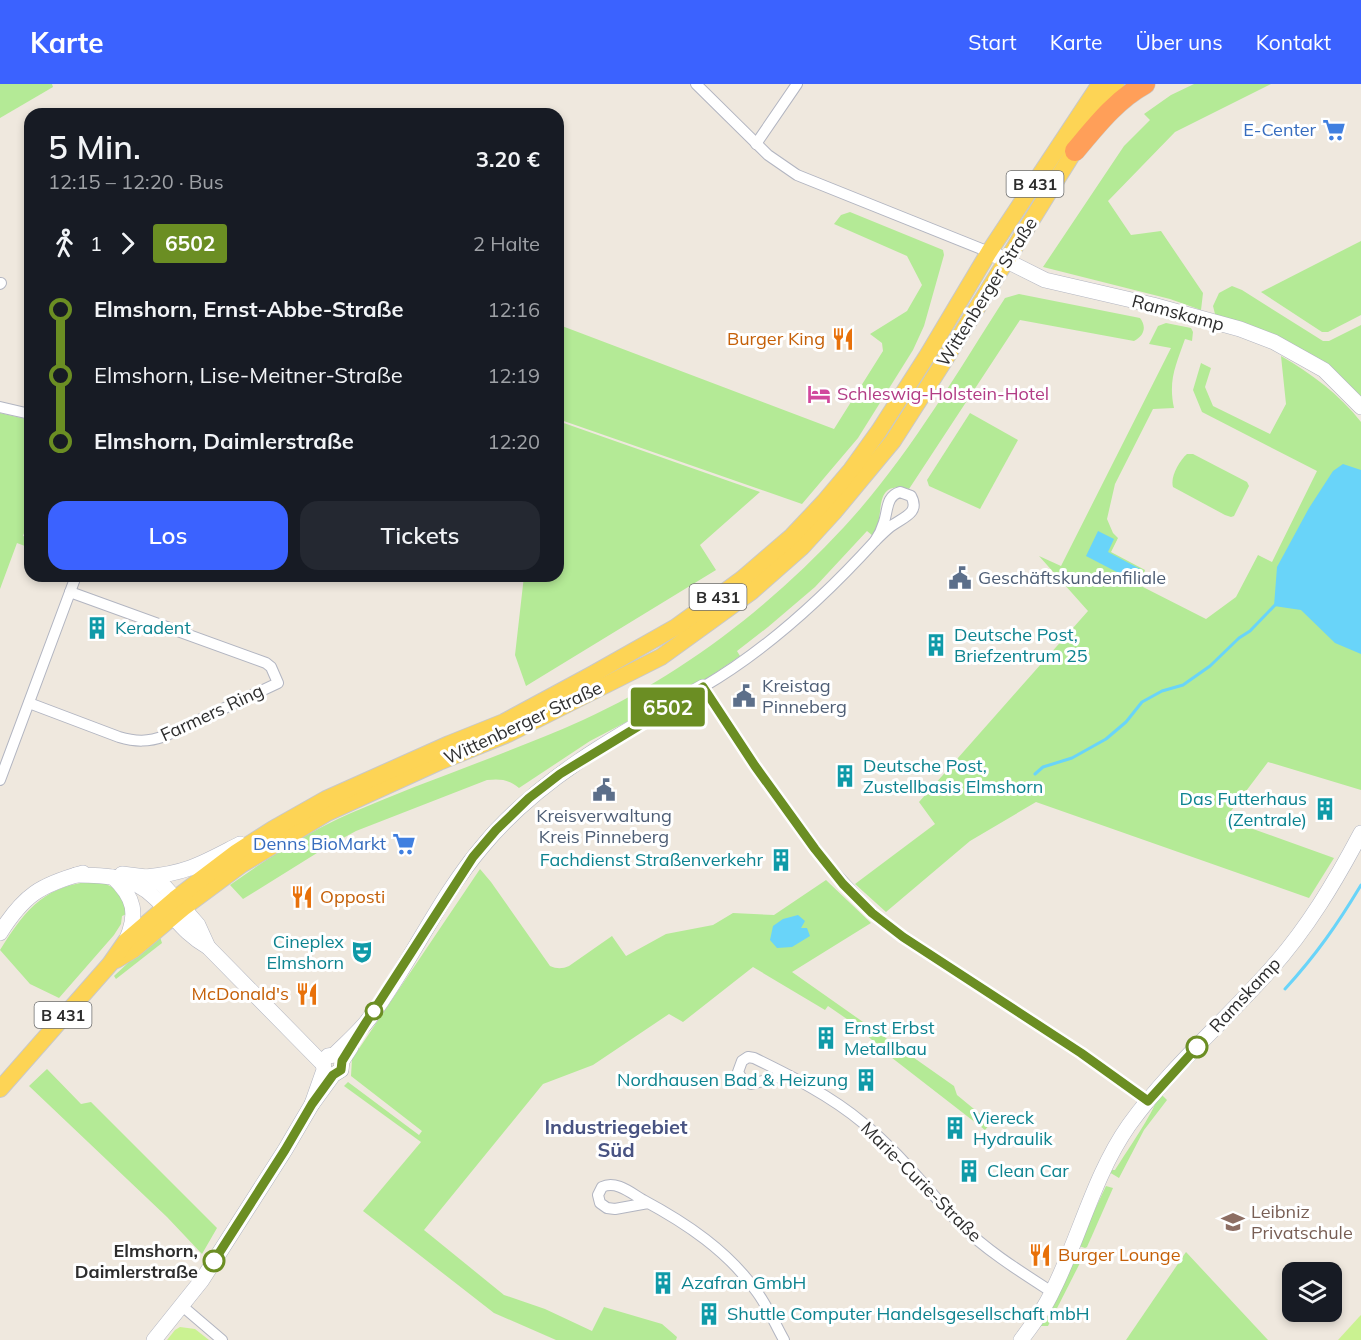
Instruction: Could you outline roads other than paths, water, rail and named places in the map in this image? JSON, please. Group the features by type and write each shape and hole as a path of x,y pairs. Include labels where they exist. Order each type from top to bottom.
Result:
{"highway":[{"path":"1075,151 1103,118 1132,91 1145,84"}],"main road":[{"name":"Wittenberger Straße","path":"174,908 229,858 273,829 326,799 514,717 676,627 742,579 792,536 851,470 879,431 989,252 1100,84"},
{"name":"Wittenberger Straße","path":"174,908 327,813 439,762 508,734 661,657 751,592 802,547 892,441 1116,84"},
{"name":"B 431","path":"0,1089 110,963 126,941 174,908"},
{"name":"B 431","path":"110,963 133,950 174,908"}],"street":[{"path":"696,84 756,144 783,166 809,181 989,252"},
{"path":"756,144 797,84"},
{"name":"Ramskamp","path":"989,252 1045,280 1153,305 1240,329 1274,342 1324,370 1359,403"},
{"path":"0,407 24,413"},
{"path":"154,1340 207,1272 285,1150 312,1104 330,1063 365,1024 473,857 517,809 560,774 703,687 739,663 798,616 838,581 890,527 909,515 914,505 911,496 900,492 892,497 888,503 882,528 875,541"},
{"path":"0,780 72,582"},
{"name":"Farmers Ring","path":"29,703 133,742 148,742 278,683 271,667 266,663 72,582"},
{"path":"703,687 755,766 821,856 843,884 872,913 903,937 1081,1053 1148,1101"},
{"path":"146,877 176,874 193,868 273,829"},
{"name":"Ramskamp","path":"1021,1340 1052,1292 1109,1158 1129,1126 1148,1101 1271,969 1312,918 1361,833"},
{"path":"0,933 6,918 26,899 41,887 59,879 99,871 146,877 157,881 191,937 208,946 297,1035 330,1063"},
{"path":"76,875 114,877 143,888 174,908"},
{"path":"114,877 123,887 134,910 132,928 126,941"},
{"name":"Marie-Curie-Straße","path":"787,1075 830,1099 866,1124 962,1226 982,1244 1052,1292"},
{"path":"648,1203 684,1223 731,1261 757,1292 783,1340"},
{"path":"182,1305 222,1340"}],"water":[{"path":"1343,464 1361,470 1361,654 1335,643 1301,610 1274,606 1277,567 1309,508 1333,471"},
{"path":"1098,531 1114,539 1108,552 1142,570 1136,582 1086,556"},
{"path":"798,915 805,921 801,928 807,928 810,936 792,947 777,948 770,940 773,926 783,919"}],"waterway":[{"path":"1035,774 1043,767 1072,758 1106,739 1126,722 1142,702 1162,691 1183,685 1210,666 1239,638 1250,631 1277,603"},
{"path":"1285,989 1326,939 1361,885"}],"place":[{"name":"E-Center","path":"1334,130"},
{"name":"Burger King","path":"843,339"},
{"name":"Schleswig-Holstein-Hotel","path":"819,394"},
{"name":"Geschäftskundenfiliale","path":"960,578"},
{"name":"Keradent","path":"97,628"},
{"name":"Deutsche Post, Briefzentrum 25","path":"936,645"},
{"name":"Kreistag Pinneberg","path":"744,696"},
{"name":"Deutsche Post, Zustellbasis Elmshorn","path":"845,776"},
{"name":"Kreisverwaltung Kreis Pinneberg","path":"604,790"},
{"name":"Das Futterhaus (Zentrale)","path":"1325,809"},
{"name":"Denns BioMarkt","path":"404,844"},
{"name":"Fachdienst Straßenverkehr","path":"781,860"},
{"name":"Opposti","path":"302,897"},
{"name":"Cineplex Elmshorn","path":"362,952"},
{"name":"McDonald's","path":"307,994"},
{"name":"Ernst Erbst Metallbau","path":"826,1038"},
{"name":"Nordhausen Bad & Heizung","path":"866,1080"},
{"name":"Viereck Hydraulik","path":"955,1128"},
{"name":"Clean Car","path":"969,1171"},
{"name":"Leibniz Privatschule","path":"1233,1222"},
{"name":"Burger Lounge","path":"1040,1255"},
{"name":"Elmshorn, Daimlerstraße","path":"214,1261"},
{"name":"Azafran GmbH","path":"663,1283"},
{"name":"Shuttle Computer Handelsgesellschaft mbH","path":"709,1314"}],"district":[{"name":"Industriegebiet Süd","path":"616,1138"}]}
